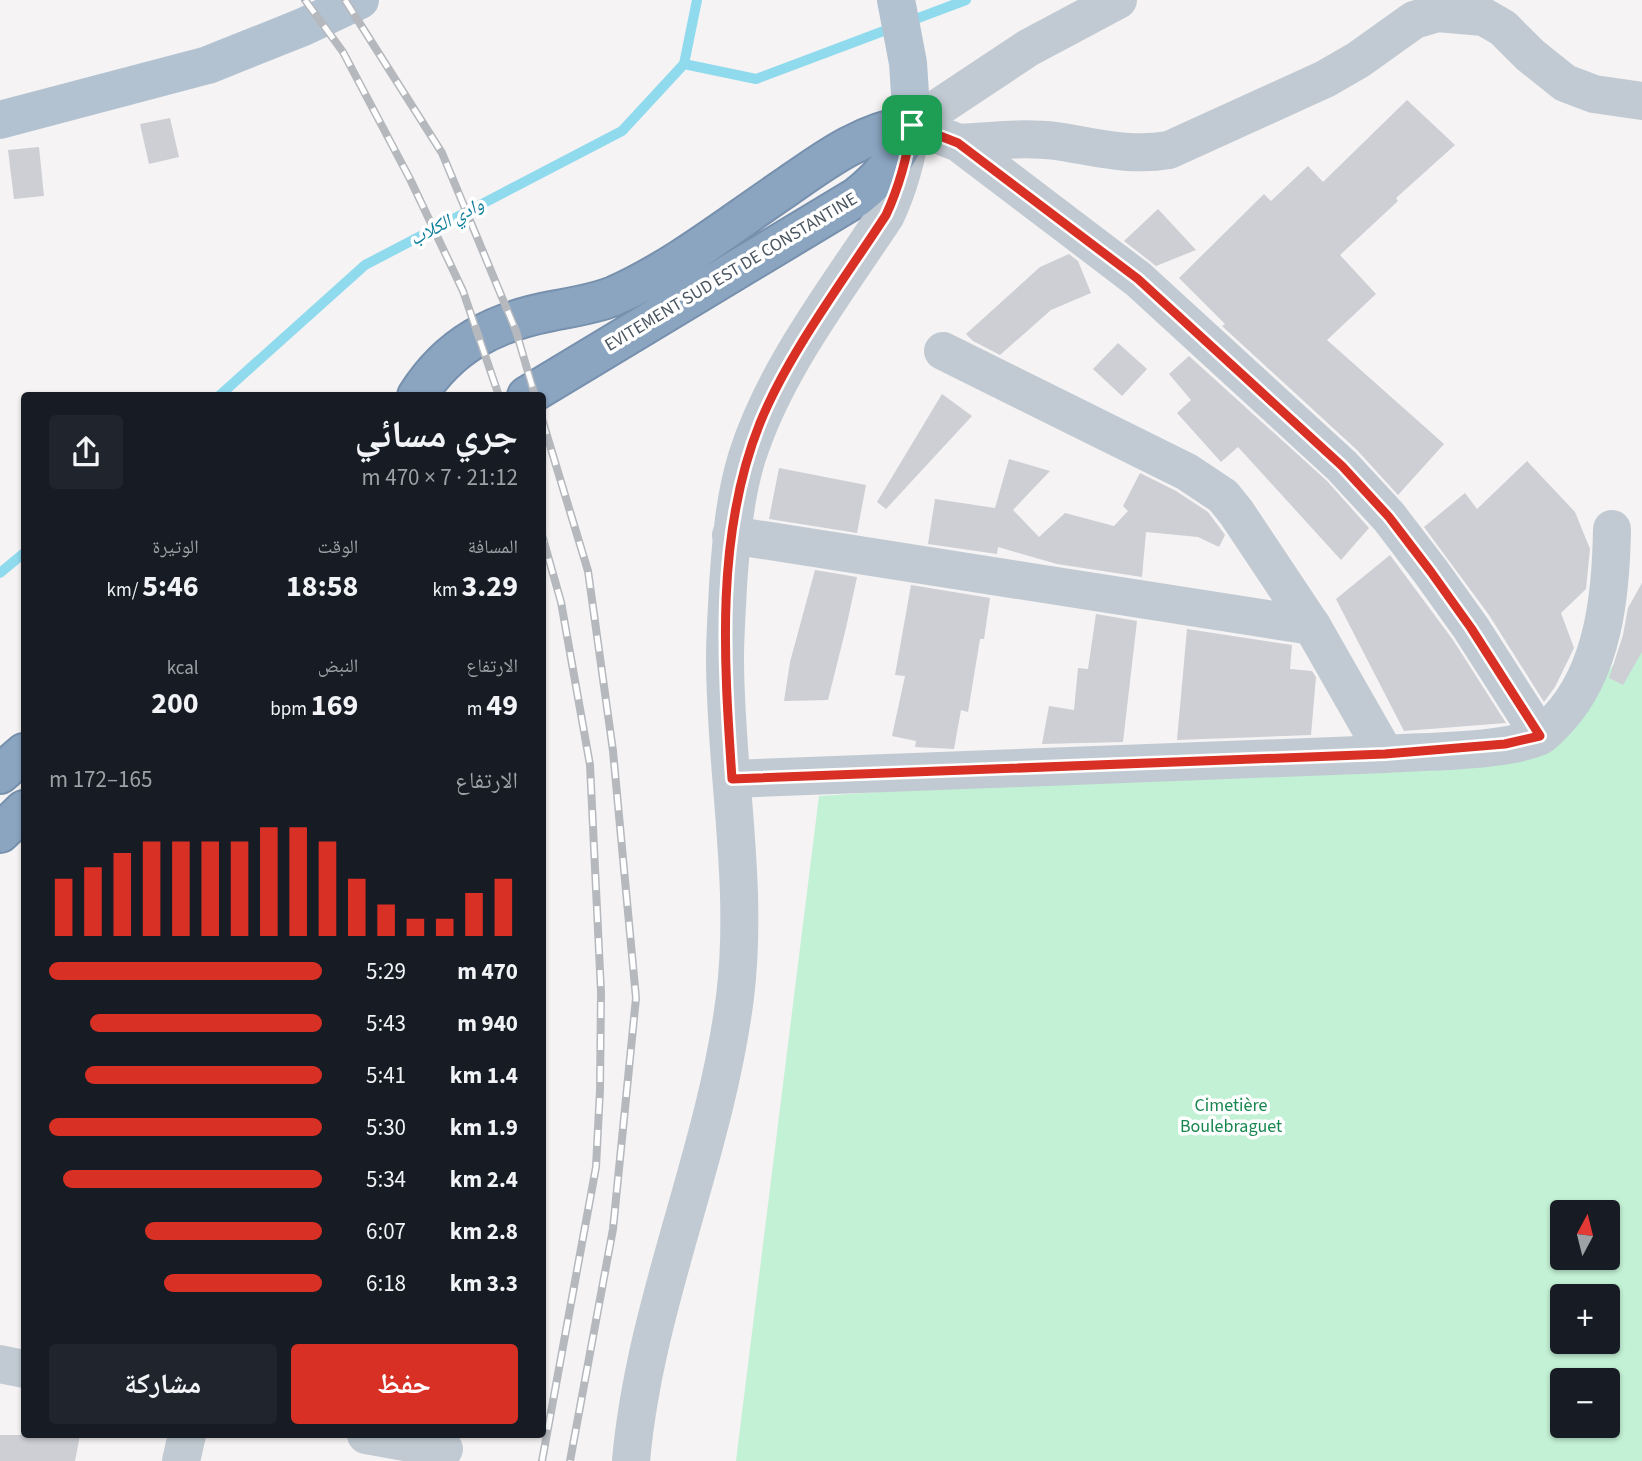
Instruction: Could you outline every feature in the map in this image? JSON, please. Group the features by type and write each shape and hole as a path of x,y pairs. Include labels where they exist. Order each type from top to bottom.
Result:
{"highway":[{"path":"420,392 432,374 466,341 510,321 591,303 638,284 835,153 876,134 912,125"},
{"name":"EVITEMENT SUD EST DE CONSTANTINE","path":"534,392 857,197 889,168 905,143 912,125"},
{"path":"0,774 21,756"},
{"path":"0,833 21,813"}],"main road":[{"path":"0,120 171,77 250,50 314,14 360,0"},
{"path":"896,0 908,63 912,125"}],"street":[{"path":"631,1461 634,1420 653,1331 699,1166 735,995 739,898 725,657 731,535 746,460 778,385 886,215 899,188 907,161 912,125 1028,48 1118,0"},
{"path":"958,143 1027,139 1056,141 1124,154 1169,150 1325,79 1358,60 1414,20 1437,13 1483,17 1503,28 1530,55 1566,83 1594,94 1642,101"},
{"path":"912,125 958,143 1138,279 1303,428 1366,490 1471,628 1540,736"},
{"path":"943,351 1206,483 1223,496 1312,626 1385,754"},
{"path":"732,779 1385,754 1480,747 1540,736 1568,708 1592,659 1605,618 1611,569 1612,529"},
{"path":"731,535 1312,626"},
{"path":"0,1364 21,1368"},
{"path":"181,1461 186,1438"},
{"path":"384,1438 444,1448"}],"green space":[{"name":"Cimetière Boulebraguet","path":"1642,630 1642,1461 736,1461 819,796 1545,748"}],"building":[{"path":"1407,100 1455,145 1396,198 1398,201 1340,255 1376,294 1327,340 1444,444 1398,495 1357,450 1222,326 1225,324 1179,278 1264,194 1271,201 1308,166 1323,182"},
{"path":"170,118 179,157 149,164 140,124"},
{"path":"39,147 44,196 14,199 8,150"},
{"path":"1158,209 1196,250 1156,266 1124,241"},
{"path":"1069,254 1078,261 1091,293 1051,310 1000,355 973,341 966,334 1040,267"},
{"path":"1118,343 1147,369 1122,396 1093,369"},
{"path":"1189,356 1327,481 1369,528 1341,560 1238,447 1221,462 1177,413 1191,400 1169,374"},
{"path":"942,394 972,416 886,509 877,502"},
{"path":"1009,459 1050,471 1013,510 1039,537 1065,513 1114,526 1128,511 1123,506 1140,473 1176,491 1208,512 1225,535 1219,547 1198,537 1146,532 1142,577 1057,564 998,547 997,554 928,544 935,499 995,508"},
{"path":"1527,461 1575,512 1590,549 1586,589 1561,613 1574,648 1555,687 1544,702 1489,615 1424,527 1465,493 1477,509"},
{"path":"779,468 866,485 857,533 769,519"},
{"path":"1390,555 1453,640 1506,723 1404,731 1336,599"},
{"path":"815,570 857,577 846,628 828,700 784,701 790,662"},
{"path":"1642,583 1642,652 1623,685 1609,678 1623,635 1628,608"},
{"path":"911,585 990,598 968,712 961,710 954,749 915,747 916,741 892,736 905,676 895,675"},
{"path":"1096,614 1137,621 1123,742 1042,744 1049,706 1074,710 1078,668 1088,669"},
{"path":"1187,629 1292,645 1290,669 1312,671 1316,677 1311,735 1177,740"},
{"path":"0,1435 21,1435 21,1438 79,1438 75,1461 0,1461"}],"waterway":[{"name":"وادي الكلاب","path":"223,392 365,265 622,131 684,64 697,0"},
{"name":"وادي الكلاب","path":"684,64 756,79 966,0"},
{"name":"وادي الكلاب","path":"0,573 21,556"}],"railway":[{"path":"305,0 343,52 410,179 463,291 498,392"},
{"path":"345,0 442,153 516,331 534,392"},
{"path":"546,432 588,571 613,751 636,998 613,1229 570,1461"},
{"path":"542,1461 596,1167 601,992 590,765 561,602 546,549"}],"route":[{"path":"912,125 958,143 1089,241 1138,279 1303,428 1366,490 1389,517 1471,628 1540,736 1505,744 1385,754 732,779 725,657 731,535 746,460 778,385 886,215 899,188 907,161 912,125"}]}
